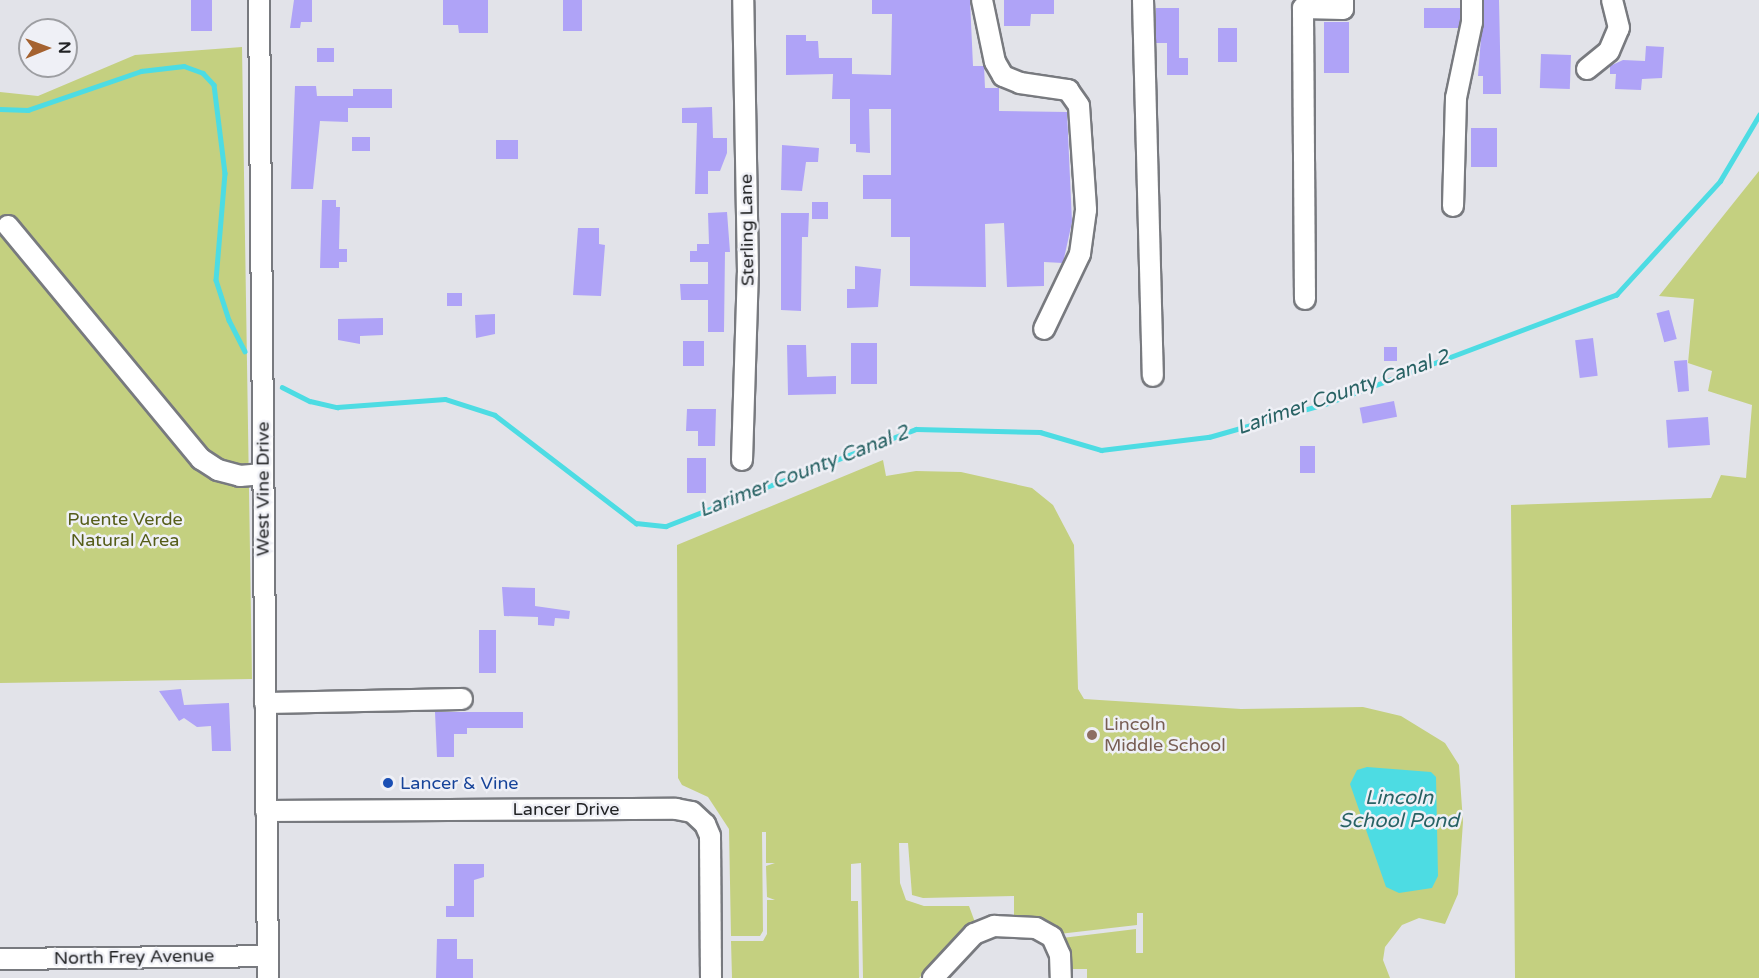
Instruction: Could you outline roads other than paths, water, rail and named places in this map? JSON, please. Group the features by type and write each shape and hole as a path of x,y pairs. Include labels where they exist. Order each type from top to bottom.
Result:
{"street":[{"name":"West Vine Drive","path":"259,0 268,978"},
{"name":"Sterling Lane","path":"742,460 748,273 743,0"},
{"path":"982,0 995,62 1004,76 1020,83 1068,90 1079,106 1086,210 1080,254 1044,330"},
{"path":"1143,0 1152,376"},
{"path":"1305,299 1303,8 1343,9 1343,0"},
{"path":"1453,206 1456,98 1472,22 1472,0"},
{"path":"1587,69 1609,51 1619,28 1612,0"},
{"path":"8,226 201,459 218,470 240,476 263,474"},
{"path":"265,703 462,699"},
{"name":"Lancer Drive","path":"266,811 676,809 692,812 705,824 710,836 711,978"},
{"path":"933,978 974,934 994,926 1036,928 1052,937 1060,956 1061,978"},
{"name":"North Frey Avenue","path":"0,959 268,956"}],"water":[{"name":"Lincoln School Pond","path":"1367,767 1431,772 1436,777 1438,876 1432,888 1399,893 1386,887 1350,784 1357,770"}],"waterway":[{"name":"Larimer County Canal 2","path":"0,109 28,110 141,71 184,66 203,73 214,85 225,173 216,280 229,320 245,351"},
{"name":"Larimer County Canal 2","path":"282,387 310,401 337,407 445,399 495,415 636,523 666,526 916,429 1040,432 1101,450 1209,437 1328,403 1616,295 1720,181 1759,115"}],"place":[{"name":"Lincoln Middle School","path":"1092,735"},
{"name":"Lancer & Vine","path":"388,783"}],"park label":[{"name":"Puente Verde Natural Area","path":"125,530"}]}
